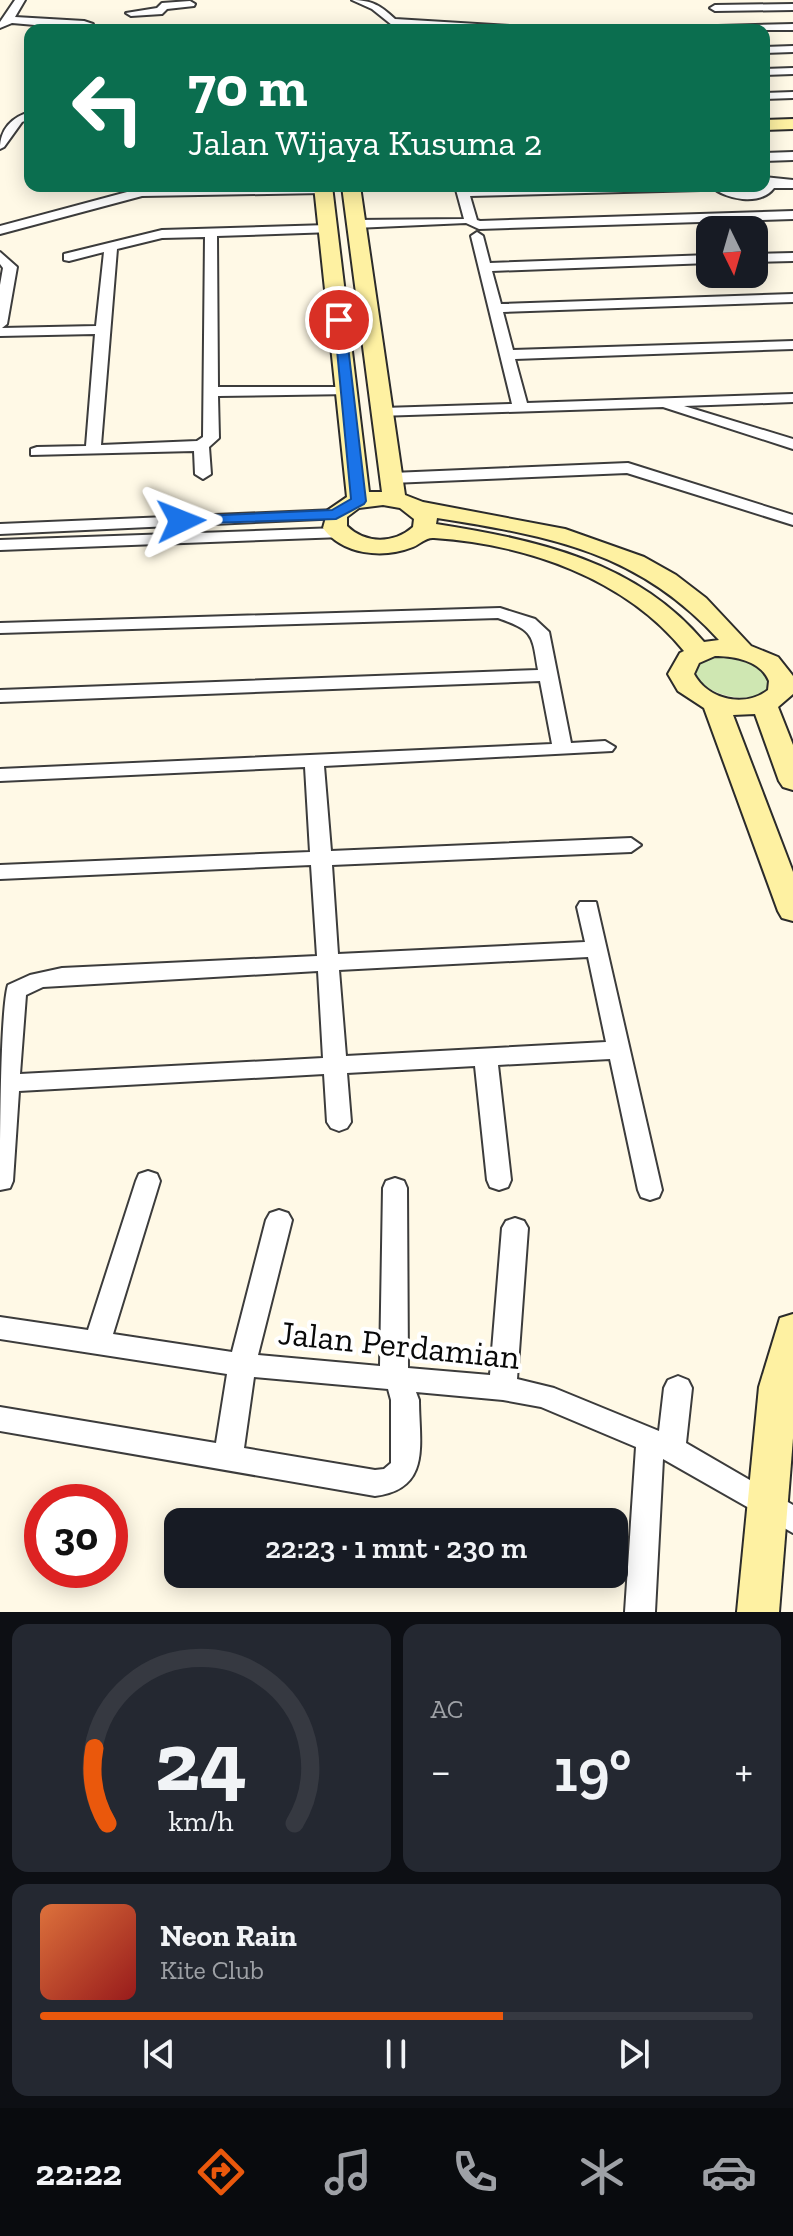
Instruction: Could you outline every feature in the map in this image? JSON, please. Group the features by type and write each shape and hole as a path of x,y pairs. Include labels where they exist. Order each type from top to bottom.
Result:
{"street":[{"path":"4,23 20,0"},
{"path":"357,0 376,7 388,21 399,24"},
{"path":"131,13 162,11 162,6 189,2 195,5 196,16"},
{"path":"715,8 793,7"},
{"path":"4,23 24,24"},
{"path":"770,28 793,27"},
{"path":"770,50 793,49"},
{"path":"770,72 793,71"},
{"path":"770,96 793,95"},
{"path":"0,145 18,120 24,118"},
{"path":"770,125 793,124"},
{"path":"770,157 793,156"},
{"path":"770,182 793,184"},
{"path":"0,230 142,192"},
{"path":"324,192 359,501"},
{"path":"352,192 393,489 421,518 563,558 614,579 662,611 699,652"},
{"path":"463,192 471,222 479,225 696,218"},
{"path":"728,192 748,195 760,192"},
{"path":"748,195 759,216 793,215"},
{"path":"355,224 460,222"},
{"path":"69,257 162,234 328,229"},
{"path":"37,452 138,451 201,446 211,438 211,232"},
{"path":"477,236 520,407"},
{"path":"95,450 92,442 111,246"},
{"path":"768,258 793,257"},
{"path":"483,267 696,259"},
{"path":"0,324 3,261"},
{"path":"494,308 793,298"},
{"path":"0,332 102,330"},
{"path":"506,355 793,345"},
{"path":"211,392 274,390 295,393 346,386"},
{"path":"383,413 793,398"},
{"path":"654,403 793,444"},
{"path":"201,446 203,474"},
{"path":"0,545 337,524 359,501 393,489 628,468 793,520"},
{"path":"0,529 337,524 361,544 383,546 404,543 421,518"},
{"path":"421,518 524,525 593,545 648,570 696,602 740,648"},
{"path":"0,628 486,611 512,617 540,632 563,749"},
{"path":"725,647 761,653 787,674 779,696 764,704 746,707 716,704 702,698 684,683 683,665 699,652 725,647"},
{"path":"0,696 548,675"},
{"path":"716,704 793,911"},
{"path":"764,704 793,781"},
{"path":"0,775 605,747"},
{"path":"314,760 339,1122"},
{"path":"0,872 631,845"},
{"path":"588,907 650,1190"},
{"path":"1,1181 16,991 38,980 597,949"},
{"path":"9,1083 619,1050"},
{"path":"486,1058 499,1180"},
{"path":"97,1343 148,1181"},
{"path":"0,1419 375,1483 392,1480 400,1475 405,1466 405,1400 393,1365 395,1188"},
{"path":"228,1459 242,1365 279,1220"},
{"path":"503,1388 515,1228"},
{"name":"Jalan Perdamian","path":"0,1328 242,1365 503,1388 544,1396 660,1444 780,1514"},
{"path":"758,1612 780,1514 778,1387 793,1329"},
{"path":"640,1612 660,1444 678,1388"}],"green space":[{"path":"714,652 768,660 771,691 739,698 705,686 696,674 697,666"}],"route":[{"path":"181,521 336,515 339,510 359,501 339,320"}]}
